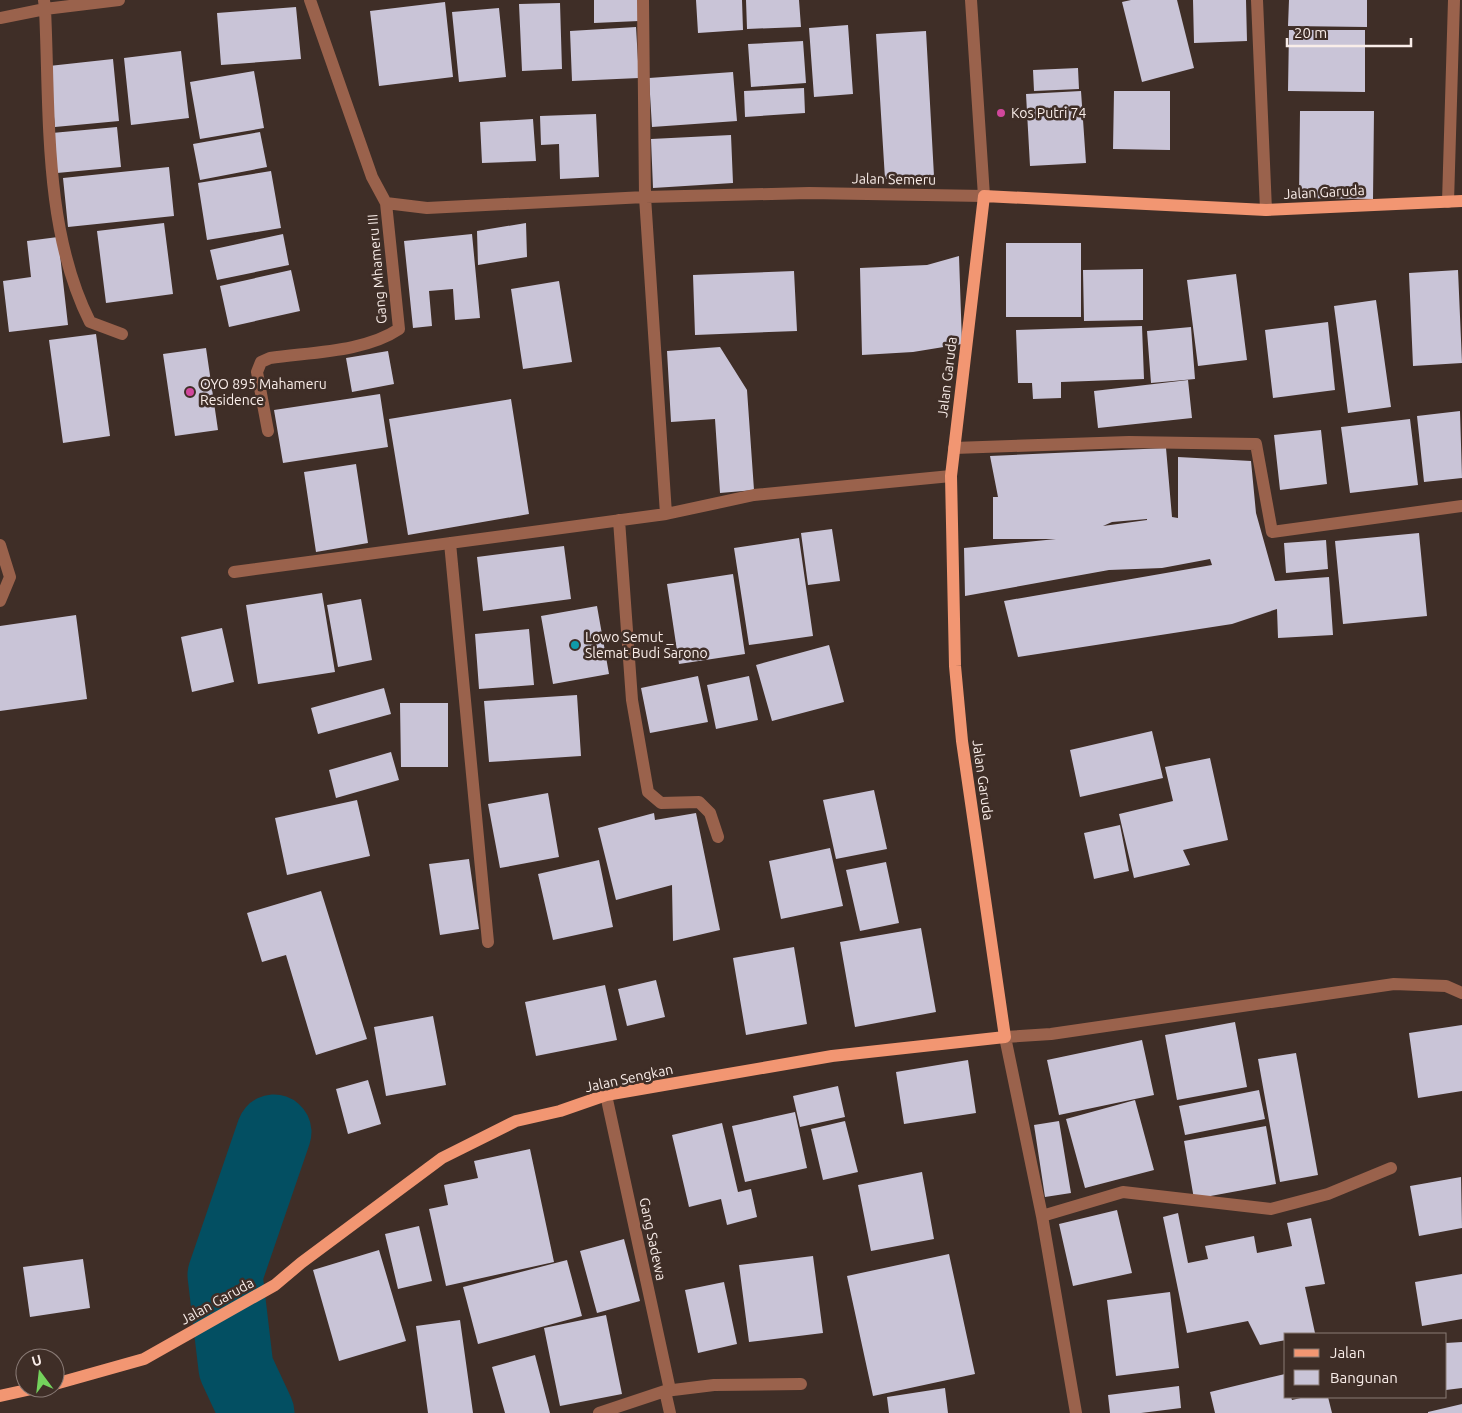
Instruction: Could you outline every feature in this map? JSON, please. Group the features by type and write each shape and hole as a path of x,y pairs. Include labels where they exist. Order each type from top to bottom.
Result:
{"main road":[{"name":"Jalan Garuda","path":"1005,1037 962,741 956,675 951,476 984,196 1266,210 1462,201"},
{"name":"Jalan Sengkan","path":"301,1262 442,1158 516,1121 560,1110 606,1095 832,1056 1005,1037"},
{"name":"Jalan Garuda","path":"65,1381 144,1359 275,1285 301,1262"},
{"path":"0,1396 15,1393"}],"street":[{"path":"0,18 45,4 119,0"},
{"path":"310,0 354,123 363,155 386,203"},
{"path":"643,0 645,197 666,514"},
{"path":"971,0 984,196"},
{"path":"1257,0 1266,210"},
{"path":"1448,202 1454,0"},
{"path":"45,4 54,192 70,274 78,298 90,322 122,334"},
{"name":"Jalan Semeru","path":"386,203 427,208 645,197 809,193 984,196"},
{"name":"Gang Mhameru III","path":"268,431 257,372 261,362 270,358 361,345 384,339 399,329 386,203"},
{"path":"954,448 1129,442 1256,444 1272,532 1462,506"},
{"path":"234,572 666,514 754,495 951,476"},
{"path":"619,520 632,700 648,792 661,803 699,802 710,813 718,837"},
{"path":"450,543 488,942"},
{"path":"0,545 10,576 0,601"},
{"path":"1076,1413 1042,1216 1005,1037 1070,1031 1394,984 1446,986 1462,993"},
{"name":"Gang Sadewa","path":"606,1095 668,1390 670,1413"},
{"path":"1042,1216 1123,1192 1271,1209 1328,1194 1391,1168"},
{"path":"599,1413 668,1390 714,1385 802,1384"}],"building":[{"path":"594,0 638,0 639,21 594,23"},
{"path":"696,0 742,0 743,30 698,33"},
{"path":"746,0 799,0 801,27 747,29"},
{"path":"1131,0 1177,0 1194,68 1142,82 1122,2"},
{"path":"1193,0 1246,0 1247,41 1194,43"},
{"path":"1289,0 1367,0 1367,27 1288,26"},
{"path":"445,2 453,77 379,86 370,11"},
{"path":"560,3 562,69 522,71 519,4"},
{"path":"296,7 301,59 221,65 217,13"},
{"path":"499,8 506,77 459,82 452,12"},
{"path":"848,25 853,94 814,97 809,28"},
{"path":"636,27 639,78 572,81 570,31"},
{"path":"1289,30 1365,30 1365,92 1288,91"},
{"path":"926,31 934,176 885,179 876,34"},
{"path":"803,41 806,83 751,87 748,44"},
{"path":"181,51 189,118 131,125 124,58"},
{"path":"113,59 119,121 55,127 49,66"},
{"path":"1078,68 1079,89 1034,91 1033,70"},
{"path":"254,71 264,128 200,139 190,82"},
{"path":"733,72 737,121 652,127 649,78"},
{"path":"804,88 805,113 745,117 744,91"},
{"path":"1081,91 1086,163 1030,166 1026,94"},
{"path":"1114,91 1170,91 1170,150 1113,149"},
{"path":"1300,111 1374,111 1373,199 1299,198"},
{"path":"596,114 599,177 560,179 559,144 541,145 540,116"},
{"path":"533,119 536,161 482,163 480,122"},
{"path":"117,127 121,167 57,173 52,133"},
{"path":"260,132 267,167 200,180 193,144"},
{"path":"731,135 733,183 653,188 651,139"},
{"path":"169,167 174,216 68,227 63,178"},
{"path":"271,171 281,228 207,240 198,183"},
{"path":"164,223 173,294 106,303 97,231"},
{"path":"526,223 527,257 478,265 477,231"},
{"path":"283,234 289,265 217,280 210,250"},
{"path":"472,234 480,318 455,320 453,289 429,291 432,326 413,328 404,241"},
{"path":"58,237 68,325 9,332 3,281 31,277 27,241"},
{"path":"1006,243 1081,243 1081,317 1006,317"},
{"path":"959,256 962,344 913,352 862,355 860,268 927,265"},
{"path":"1143,269 1143,320 1084,321 1083,270"},
{"path":"291,270 300,311 229,327 220,286"},
{"path":"1458,270 1462,363 1413,366 1409,273"},
{"path":"794,271 797,331 695,335 693,275"},
{"path":"1236,274 1247,360 1198,366 1187,280"},
{"path":"559,281 572,362 523,369 511,289"},
{"path":"1376,300 1391,407 1348,413 1334,306"},
{"path":"1328,322 1335,390 1273,398 1265,330"},
{"path":"1142,326 1144,379 1061,382 1061,398 1033,399 1032,383 1018,383 1016,330"},
{"path":"1191,327 1195,379 1151,383 1147,331"},
{"path":"96,334 110,436 63,443 49,340"},
{"path":"720,347 747,390 754,490 720,493 715,419 671,422 667,351"},
{"name":"OYO 895 Mahameru Residence","path":"206,348 218,430 175,436 163,354"},
{"path":"388,351 394,384 352,392 346,358"},
{"path":"1188,380 1192,418 1098,428 1094,391"},
{"path":"380,394 388,447 283,463 274,410"},
{"path":"511,399 529,514 408,535 389,419"},
{"path":"1460,411 1462,478 1424,482 1417,416"},
{"path":"1410,419 1418,485 1350,493 1341,427"},
{"path":"1321,430 1327,484 1280,490 1274,435"},
{"path":"1166,448 1172,517 1178,518 1178,457 1251,461 1256,513 1275,581 1329,577 1333,635 1278,638 1277,609 1232,624 1018,657 1004,601 1212,565 1210,559 1162,568 1109,570 965,596 964,548 1056,539 993,539 993,497 998,497 990,456","holes":["1147,520 1103,526 1112,522"]},
{"path":"356,464 368,543 316,552 304,472"},
{"path":"832,529 840,581 808,585 801,533"},
{"path":"1419,533 1427,616 1343,624 1335,541"},
{"path":"799,538 813,636 749,645 734,548"},
{"path":"1326,540 1328,569 1286,573 1284,543"},
{"path":"564,546 571,599 483,611 477,557"},
{"path":"733,574 745,654 679,664 667,584"},
{"path":"322,593 335,672 258,684 246,605"},
{"path":"361,599 372,660 338,667 327,605"},
{"name":"Lowo Semut _ Slemat Budi Sarono","path":"597,606 609,674 553,684 541,616"},
{"path":"76,615 87,699 0,711 0,626"},
{"path":"222,628 234,682 192,692 181,637"},
{"path":"529,629 534,685 479,689 475,634"},
{"path":"829,645 844,702 772,721 756,665"},
{"path":"698,676 708,722 650,733 641,688"},
{"path":"749,676 758,720 716,729 707,685"},
{"path":"384,688 391,714 318,734 311,708"},
{"path":"577,695 581,756 489,762 484,701"},
{"path":"400,703 448,703 448,767 401,767"},
{"path":"1152,731 1163,778 1080,797 1070,750"},
{"path":"391,752 399,780 336,798 329,770"},
{"path":"1210,758 1228,840 1183,850 1190,865 1134,878 1119,814 1173,801 1165,767"},
{"path":"874,790 887,849 836,859 823,800"},
{"path":"548,793 559,857 500,868 488,804"},
{"path":"357,800 370,856 287,875 275,818"},
{"path":"654,813 655,820 696,813 720,930 673,941 672,885 616,900 598,828"},
{"path":"1120,825 1129,871 1094,879 1084,833"},
{"path":"830,848 843,906 781,919 769,861"},
{"path":"469,859 479,929 440,935 429,864"},
{"path":"599,860 613,927 553,940 538,874"},
{"path":"886,862 899,923 860,931 846,870"},
{"path":"321,891 367,1039 316,1055 286,955 262,962 247,913"},
{"path":"921,928 936,1012 855,1027 840,942"},
{"path":"794,947 807,1024 746,1035 733,958"},
{"path":"656,980 665,1017 627,1026 618,989"},
{"path":"605,985 617,1040 536,1056 525,1002"},
{"path":"433,1016 446,1085 386,1096 374,1027"},
{"path":"1235,1022 1247,1087 1177,1100 1165,1035"},
{"path":"1462,1025 1462,1091 1418,1098 1409,1033"},
{"path":"1142,1040 1154,1095 1059,1115 1047,1060"},
{"path":"1296,1053 1318,1175 1280,1182 1258,1059"},
{"path":"968,1060 976,1113 904,1124 896,1072"},
{"path":"368,1080 381,1124 348,1134 336,1089"},
{"path":"838,1086 845,1117 800,1127 793,1096"},
{"path":"1259,1090 1265,1119 1185,1135 1179,1106"},
{"path":"1135,1100 1154,1170 1085,1188 1066,1119"},
{"path":"795,1112 807,1168 745,1182 732,1126"},
{"path":"845,1121 858,1172 823,1180 811,1129"},
{"path":"1059,1121 1071,1193 1045,1197 1034,1125"},
{"path":"722,1123 738,1192 751,1189 757,1217 727,1225 721,1199 689,1207 672,1135"},
{"path":"1266,1126 1276,1184 1194,1199 1184,1141"},
{"path":"530,1149 554,1262 446,1286 429,1209 448,1205 444,1185 478,1178 474,1161"},
{"path":"922,1172 934,1239 871,1251 858,1185"},
{"path":"1461,1177 1462,1228 1419,1236 1410,1186"},
{"path":"1117,1210 1132,1273 1073,1286 1059,1224"},
{"path":"1178,1213 1188,1263 1208,1259 1205,1246 1254,1236 1257,1253 1292,1246 1287,1223 1311,1218 1325,1284 1305,1287 1315,1333 1284,1333 1284,1340 1260,1345 1248,1321 1187,1333 1163,1217"},
{"path":"419,1226 432,1281 398,1289 385,1234"},
{"path":"624,1239 640,1301 597,1313 580,1251"},
{"path":"379,1250 406,1341 339,1361 313,1270"},
{"path":"949,1254 975,1374 873,1396 847,1276"},
{"path":"813,1256 823,1333 749,1342 739,1265"},
{"path":"83,1259 90,1308 30,1317 23,1267"},
{"path":"567,1260 582,1316 478,1344 463,1287"},
{"path":"1462,1274 1462,1319 1422,1326 1415,1282"},
{"path":"724,1282 737,1344 698,1353 685,1290"},
{"path":"1170,1292 1179,1368 1116,1376 1107,1300"},
{"path":"606,1315 622,1394 560,1406 544,1328"},
{"path":"460,1320 473,1413 428,1413 416,1326"},
{"path":"1462,1342 1462,1388 1447,1390 1447,1343"},
{"path":"535,1355 550,1413 505,1413 492,1367"},
{"path":"1284,1374 1284,1398 1291,1398 1292,1400 1301,1398 1328,1398 1332,1413 1215,1413 1210,1392"},
{"path":"1179,1386 1181,1408 1141,1413 1110,1413 1108,1395"},
{"path":"945,1388 948,1413 889,1413 887,1397"},
{"path":"1462,1404 1462,1413 1428,1413 1428,1412"}],"waterway":[{"path":"257,1413 236,1368 225,1275 274,1132"}],"place":[{"name":"Kos Putri 74","path":"1001,113"},
{"name":"OYO 895 Mahameru Residence","path":"190,392"},
{"name":"Lowo Semut _ Slemat Budi Sarono","path":"575,645"}]}
